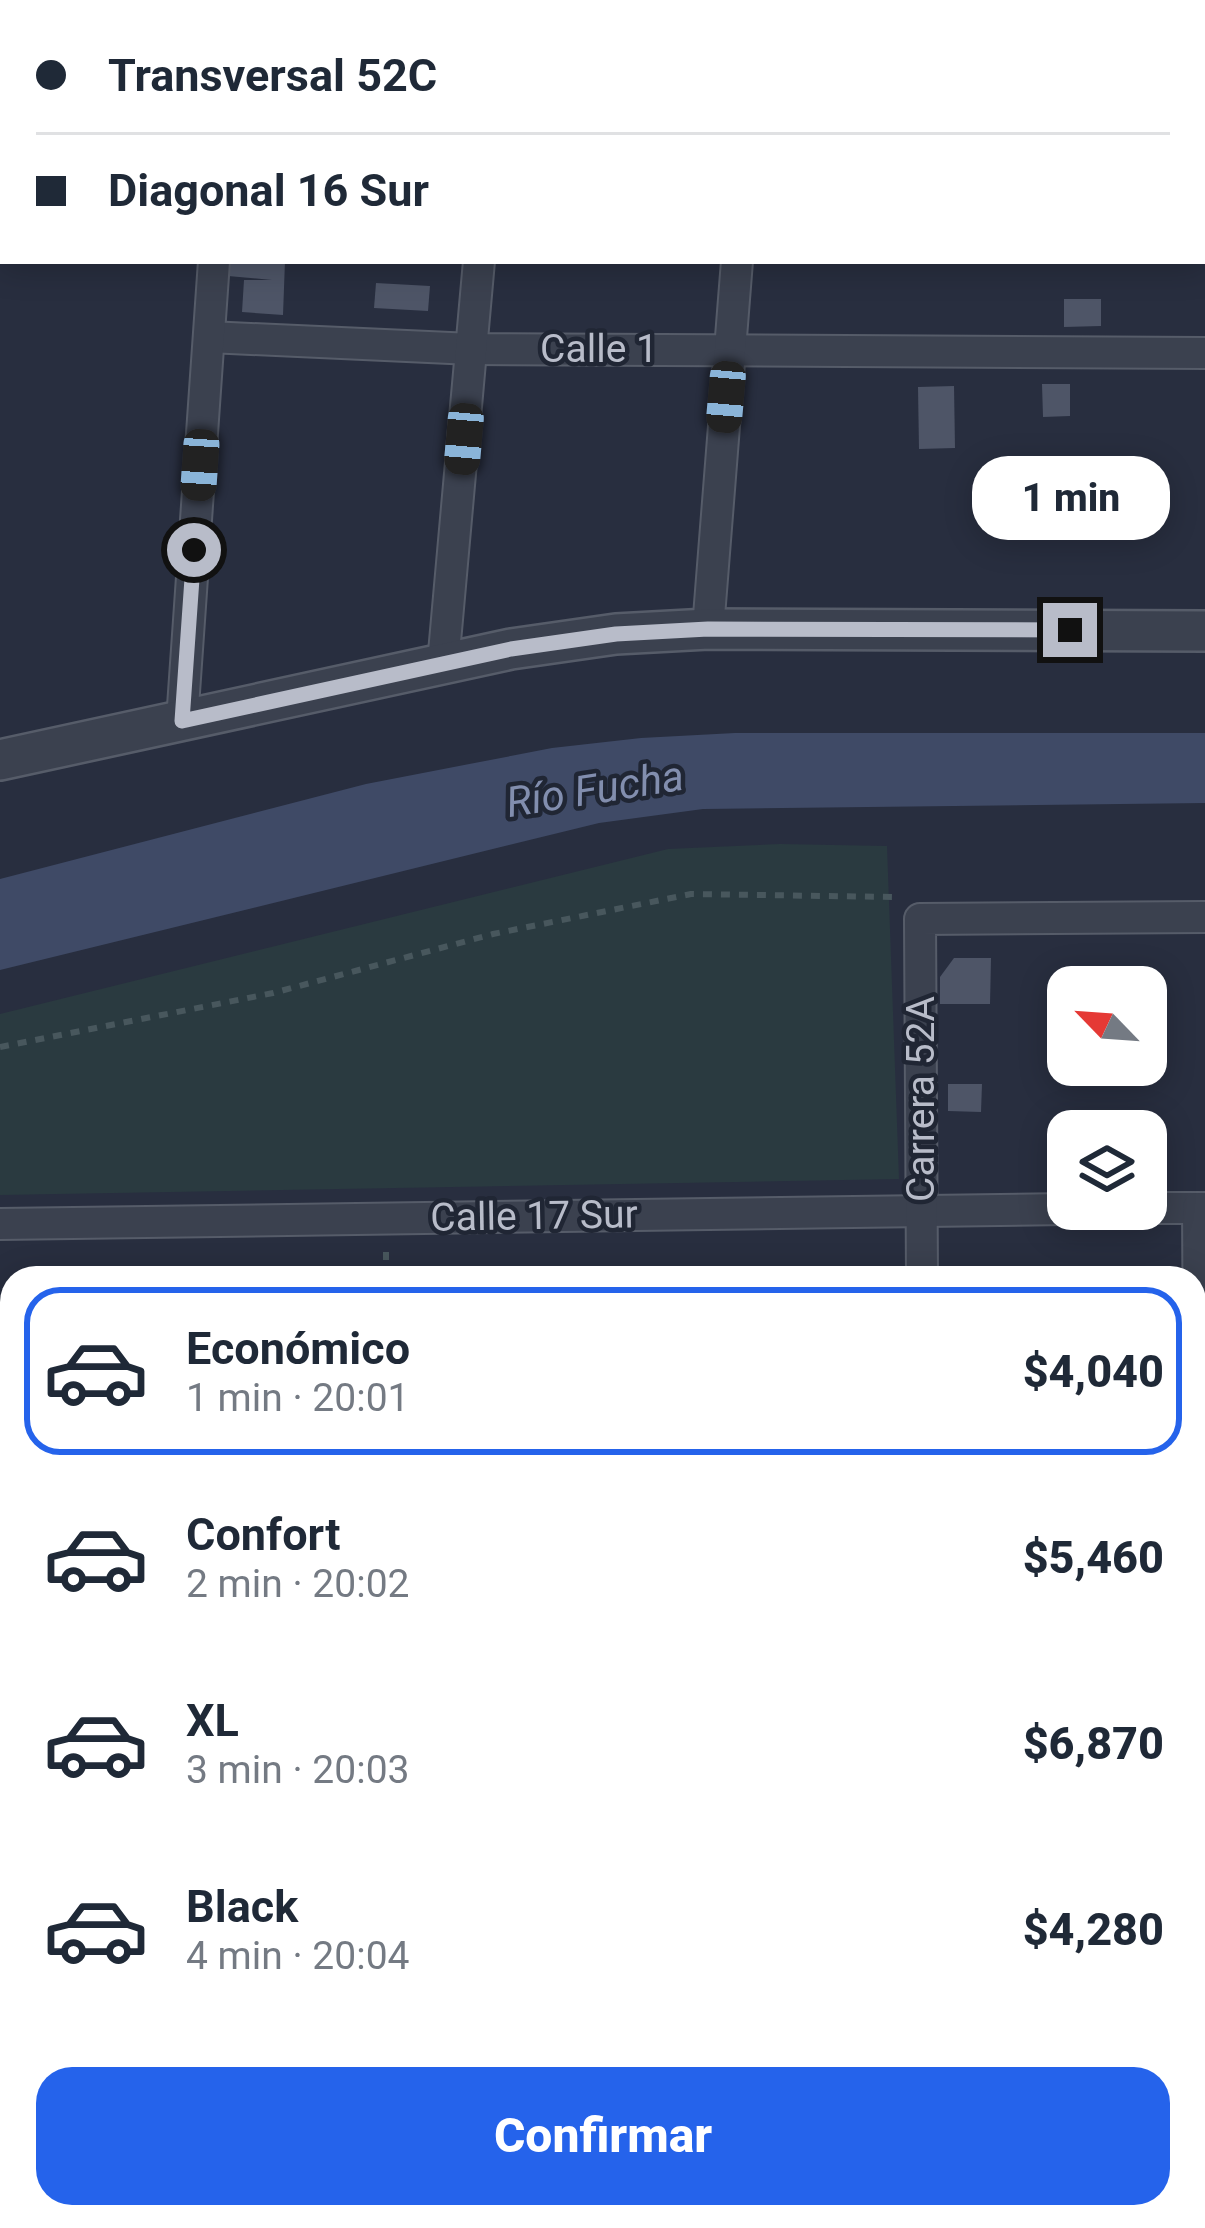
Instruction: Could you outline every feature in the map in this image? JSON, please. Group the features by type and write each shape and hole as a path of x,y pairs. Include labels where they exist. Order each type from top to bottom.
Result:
{"street":[{"path":"182,721 214,264"},
{"path":"443,664 479,264"},
{"path":"708,629 737,264"},
{"name":"Calle 1","path":"209,338 472,349 1205,352"},
{"path":"0,760 573,639 708,629 1205,631"},
{"path":"911,908 1205,917"},
{"name":"Carrera 52A","path":"911,908 922,1266"},
{"name":"Calle 17 Sur","path":"0,1224 1047,1208"},
{"path":"1167,1208 1202,1208 1202,1266"}],"path":[{"path":"0,1046 273,993 493,934 691,894 911,908"}],"shaded area":[{"path":"887,846 899,1179 0,1195 0,1014 668,849"}],"water":[{"name":"Río Fucha","path":"735,733 1205,733 1205,803 703,809 599,823 0,970 0,879 366,784 552,748"}],"building":[{"path":"230,264 285,264 283,315 242,312 244,280 272,280 228,276"},
{"path":"376,283 430,286 428,311 374,308"},
{"path":"1064,299 1101,299 1101,326 1064,327"},
{"path":"1042,384 1070,384 1070,416 1043,417"},
{"path":"954,386 955,448 919,449 918,387"},
{"path":"954,958 991,958 990,1004 940,1004 940,977"},
{"path":"948,1084 982,1084 981,1112 948,1111"}],"route":[{"path":"194,550 182,721 511,649 616,634 708,629 1070,630"}]}
